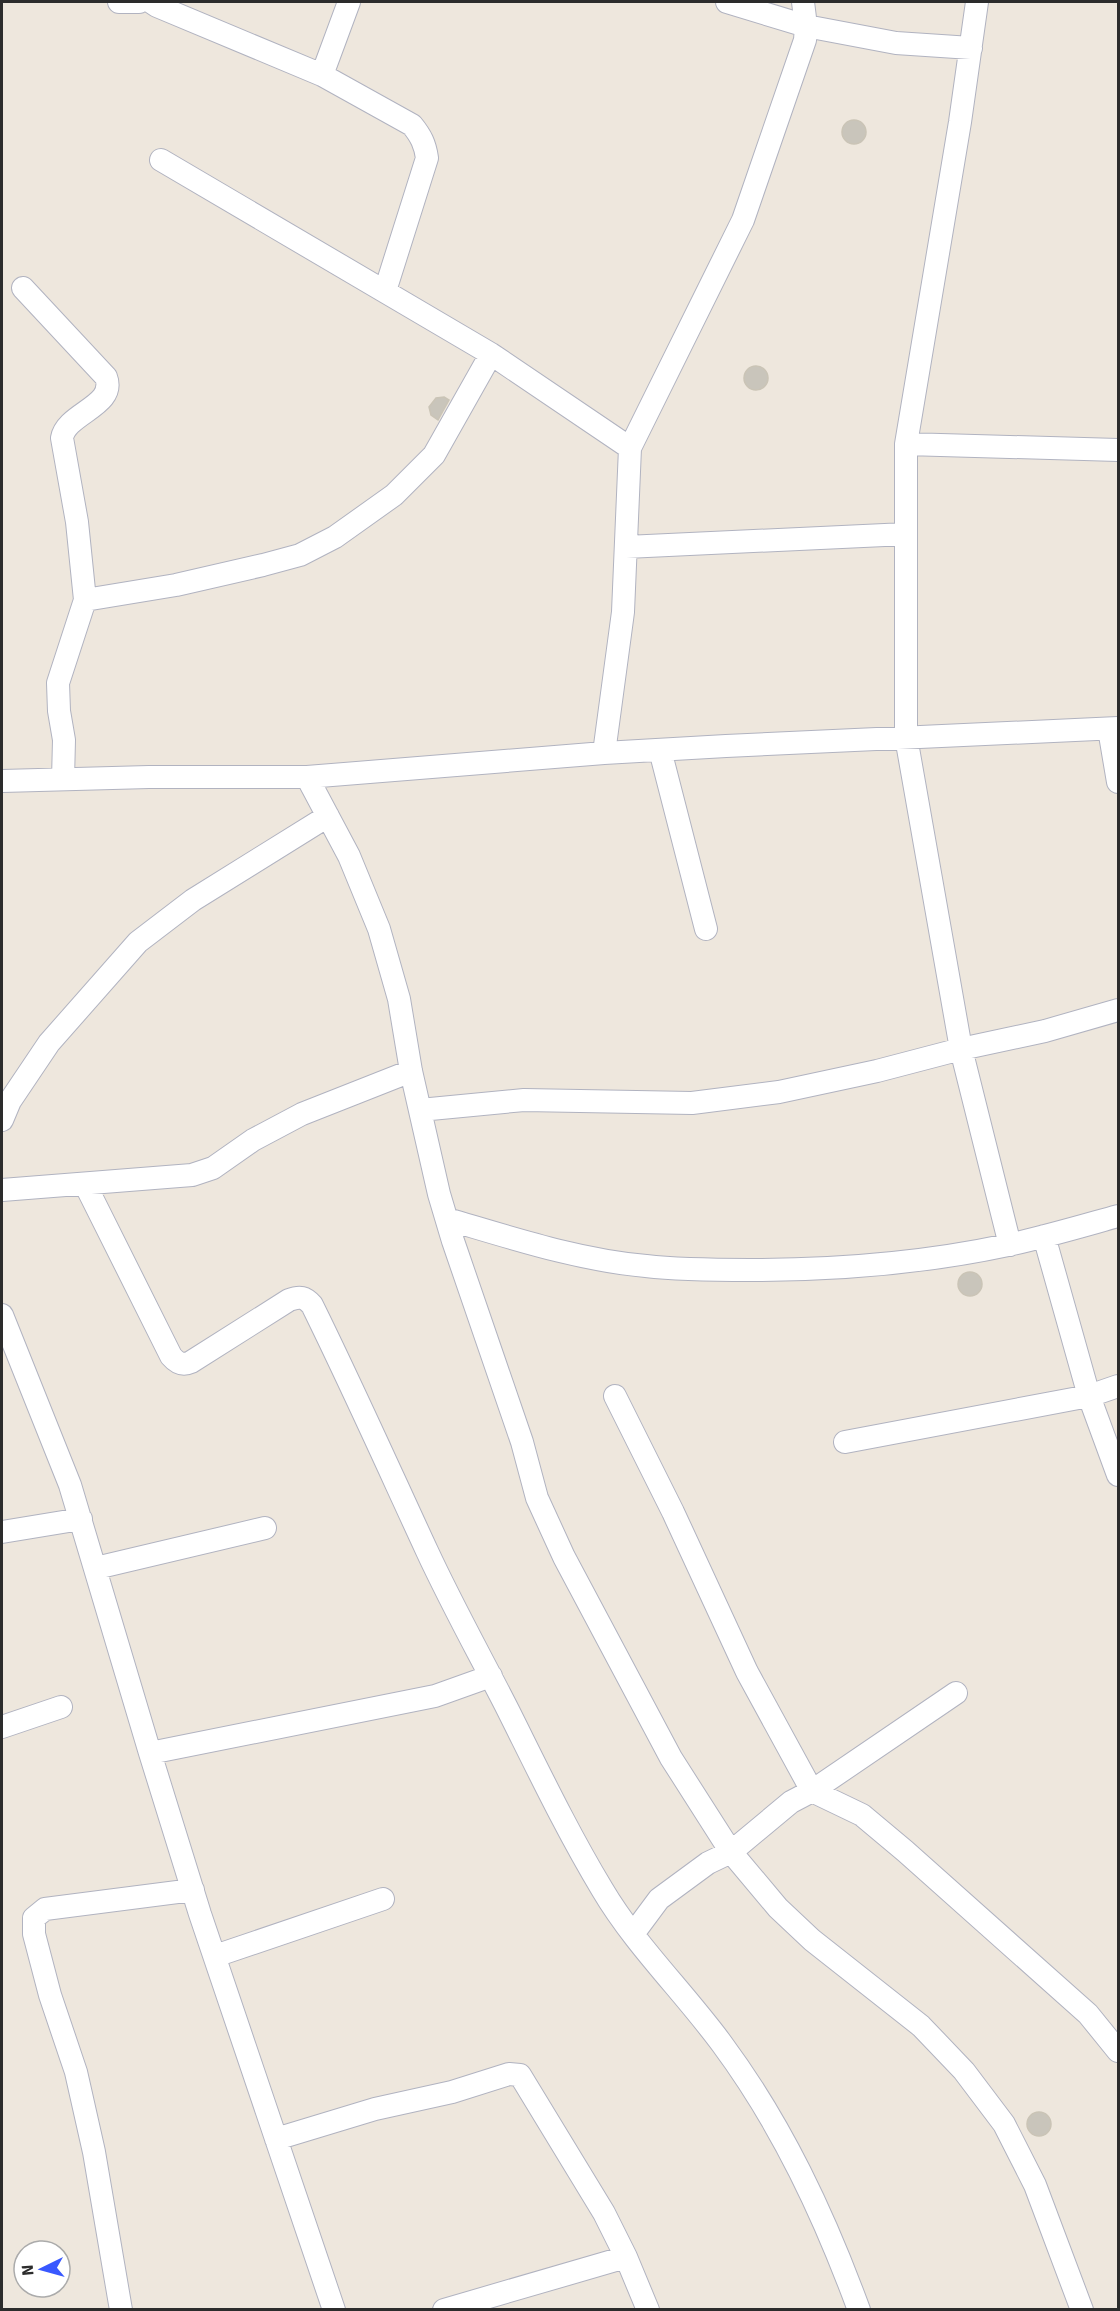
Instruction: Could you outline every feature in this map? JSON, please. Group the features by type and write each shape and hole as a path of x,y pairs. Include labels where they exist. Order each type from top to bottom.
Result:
{"street":[{"path":"119,2 139,2"},
{"path":"151,2 322,75 412,125 421,135 427,158 385,291"},
{"path":"322,75 349,2"},
{"path":"727,2 806,26 896,43 971,48"},
{"path":"604,753 623,612 630,448 743,220 805,40 806,26 802,2"},
{"path":"977,2 906,444 906,737 961,1048 1010,1245"},
{"path":"161,160 491,354 630,448"},
{"path":"23,288 106,377 109,383 106,394 66,427 62,438 76,522 85,600 58,683 59,711 64,740 63,779"},
{"path":"85,600 176,585 263,565 300,555 334,537 394,495 434,455 491,354"},
{"path":"906,444 1119,450"},
{"path":"626,547 906,534"},
{"path":"2,781 149,777 308,777 604,753 1114,729 1119,782"},
{"path":"660,750 706,929"},
{"path":"308,777 349,856 379,929 399,999 411,1071 447,1219 522,1442 537,1498 564,1557 671,1758 731,1852 778,1908 812,1940 921,2026 964,2071 1004,2124 1035,2185 1082,2310"},
{"path":"2,1120 10,1101 49,1043 138,942 193,900 328,816"},
{"path":"420,1110 524,1100 692,1103 779,1092 877,1071 961,1048 1045,1031 1119,1010"},
{"path":"2,1190 192,1175 213,1168 253,1140 303,1114 411,1071"},
{"path":"85,1184 171,1356 178,1363 191,1362 290,1300 302,1297 312,1305 379,1443 428,1553 602,1890 633,1934 722,2044 762,2102 804,2178 835,2246 858,2310"},
{"path":"447,1219 523,1242 587,1257 645,1266 711,1270 817,1270 954,1256 1010,1245 1119,1216"},
{"path":"1044,1236 1089,1396 1119,1475"},
{"path":"2,1315 70,1485 193,1890 334,2310"},
{"path":"846,1442 1089,1396 1119,1386"},
{"path":"615,1396 673,1512 747,1672 812,1791 862,1815 905,1851 1088,2014 1119,2051"},
{"path":"2,1532 81,1519"},
{"path":"96,1568 265,1528"},
{"path":"150,1753 435,1696 491,1676"},
{"path":"633,1934 660,1899 708,1863 731,1852 791,1802 812,1791 956,1693"},
{"path":"2,1727 61,1707"},
{"path":"122,2310 76,2073 50,1995 34,1934 34,1918 45,1909 193,1890"},
{"path":"215,1956 383,1899"},
{"path":"276,2139 375,2109 452,2092 509,2074 520,2075 603,2213 626,2257 648,2310"},
{"path":"444,2310 626,2257"}],"building":[{"path":"854,120 862,124 866,132 862,140 854,144 846,140 842,132 846,124"},
{"path":"756,366 764,370 768,378 764,386 756,390 748,386 744,378 748,370"},
{"path":"444,397 449,400 438,420 431,415 429,407 436,398"},
{"path":"970,1272 975,1273 981,1279 981,1289 975,1295 970,1296 965,1295 959,1289 958,1284 959,1279 965,1273"},
{"path":"1039,2112 1047,2116 1051,2124 1047,2132 1039,2136 1031,2132 1027,2124 1031,2116"}]}
